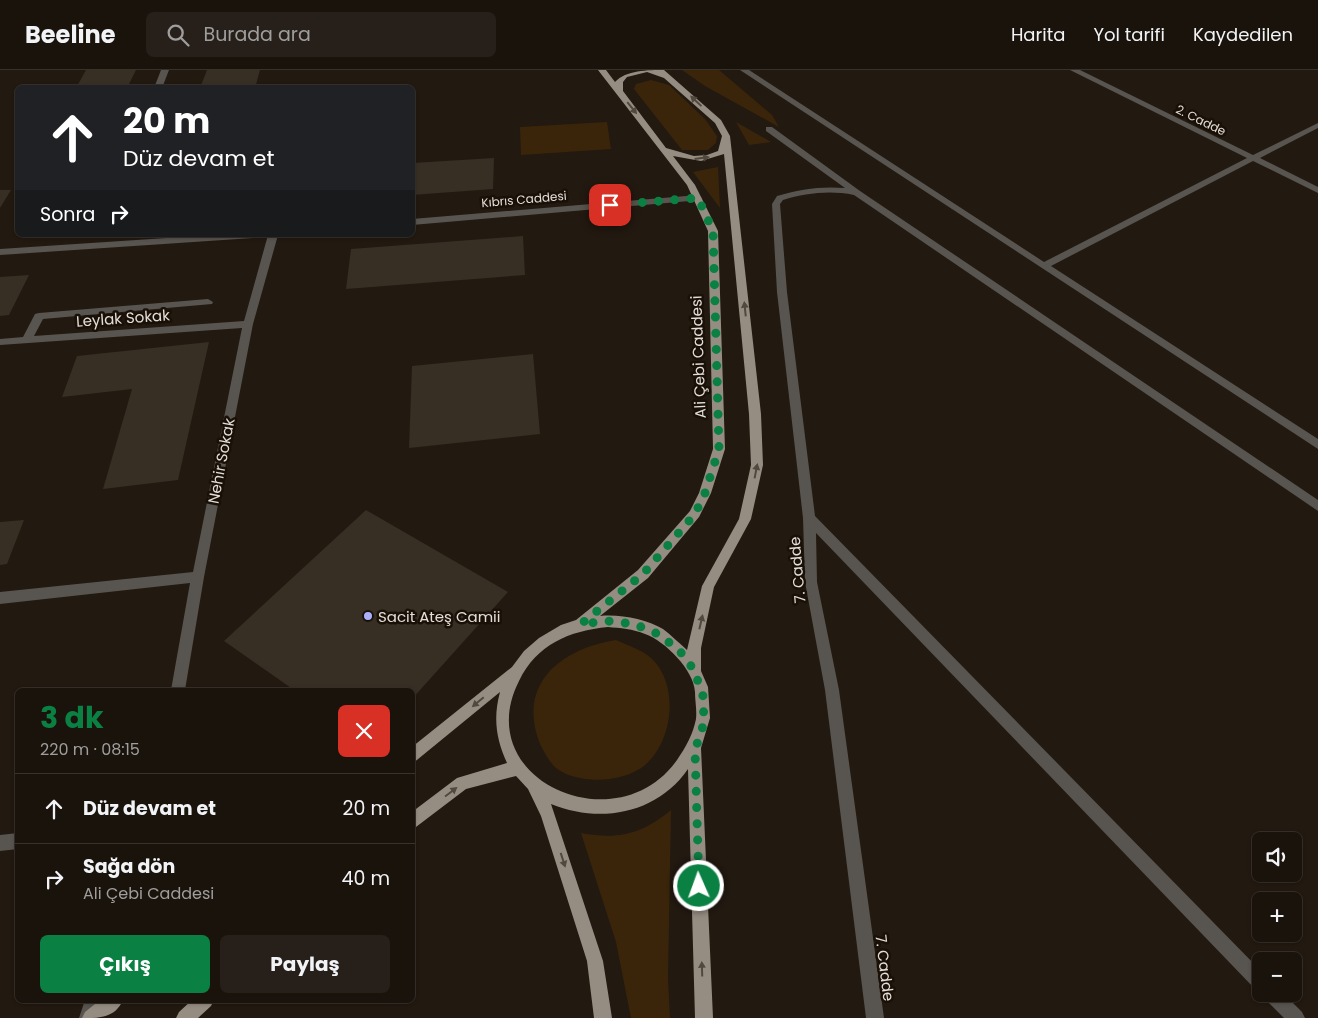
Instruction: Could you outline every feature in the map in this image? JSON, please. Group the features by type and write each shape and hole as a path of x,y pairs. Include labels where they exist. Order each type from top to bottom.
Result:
{"main road":[{"name":"Ali Çebi Caddesi","path":"581,624 643,574 695,514 705,493 719,449 713,231 698,198 666,150 602,70"},
{"path":"660,70 718,122 726,136 755,414 757,465 745,519 708,586 694,648 694,670"},
{"path":"619,91 620,82 624,75 634,72 657,72 671,78"},
{"path":"666,150 695,160 712,157 722,152 726,145 726,136"},
{"path":"415,754 516,670 542,642 560,631 581,624 608,621 634,624 658,634 679,650 694,670 703,696 704,723 695,750 678,775 653,793 624,805 592,808 562,802 535,787"},
{"path":"516,670 504,700 503,731 514,761 535,787 548,814 595,961 603,1018"},
{"path":"695,750 704,1018"},
{"path":"415,820 462,783 519,768"},
{"path":"90,1018 110,1003"},
{"path":"185,1018 202,1003"}],"street":[{"path":"159,85 165,70"},
{"path":"744,70 1318,445"},
{"name":"2. Cadde","path":"1074,70 1318,190"},
{"path":"1045,265 1318,125"},
{"path":"769,129 858,193 1318,506"},
{"name":"7. Cadde","path":"858,193 837,189 789,195 780,198 776,204 782,292 809,518 811,582 832,690 875,1018"},
{"name":"Kıbrıs Caddesi","path":"415,222 698,198"},
{"path":"90,246 94,237"},
{"path":"0,252 223,237"},
{"name":"Nehir Sokak","path":"178,688 198,577 248,324 272,237"},
{"path":"27,340 39,316 208,302"},
{"name":"Leylak Sokak","path":"0,342 248,324"},
{"path":"809,518 1252,974"},
{"path":"0,598 198,577"},
{"path":"0,844 15,842"},
{"path":"1280,1002 1296,1018"},
{"path":"90,1018 93,1003"}],"shaded area":[{"path":"682,70 719,70 772,115 779,127 705,86"},
{"path":"651,80 669,85 705,119 717,136 716,143 708,150 682,150 634,89 636,84"},
{"path":"607,122 611,149 521,155 520,127"},
{"path":"736,122 771,142 749,145"},
{"path":"718,167 720,208 693,172"},
{"path":"616,640 647,655 655,662 663,674 670,701 666,730 654,755 636,771 601,780 576,777 556,768 541,746 534,724 534,705 539,688 548,674 561,661 577,652"},
{"path":"671,810 668,979 670,1018 631,1018 616,942 581,833 607,836 629,833 650,825"}],"building":[{"path":"86,70 136,70 128,85 78,85"},
{"path":"207,70 260,70 256,85 201,85"},
{"path":"494,158 493,189 415,195 415,163"},
{"path":"0,190 11,190 0,208"},
{"path":"523,236 525,275 346,289 351,249"},
{"path":"29,275 9,315 0,316 0,277"},
{"path":"209,342 178,480 103,489 132,389 62,397 77,356"},
{"path":"533,354 540,434 409,448 412,366"},
{"name":"Sacit Ateş Camii","path":"366,510 508,592 415,696 415,688 291,688 224,641"},
{"path":"24,520 7,564 0,565 0,522"}],"place":[{"name":"Sacit Ateş Camii","path":"368,616"}],"route":[{"path":"610,205 698,198 713,231 719,449 705,493 695,514 643,574 581,624 608,621 634,624 658,634 679,650 694,670 703,696 704,723 695,750 699,886"}]}
